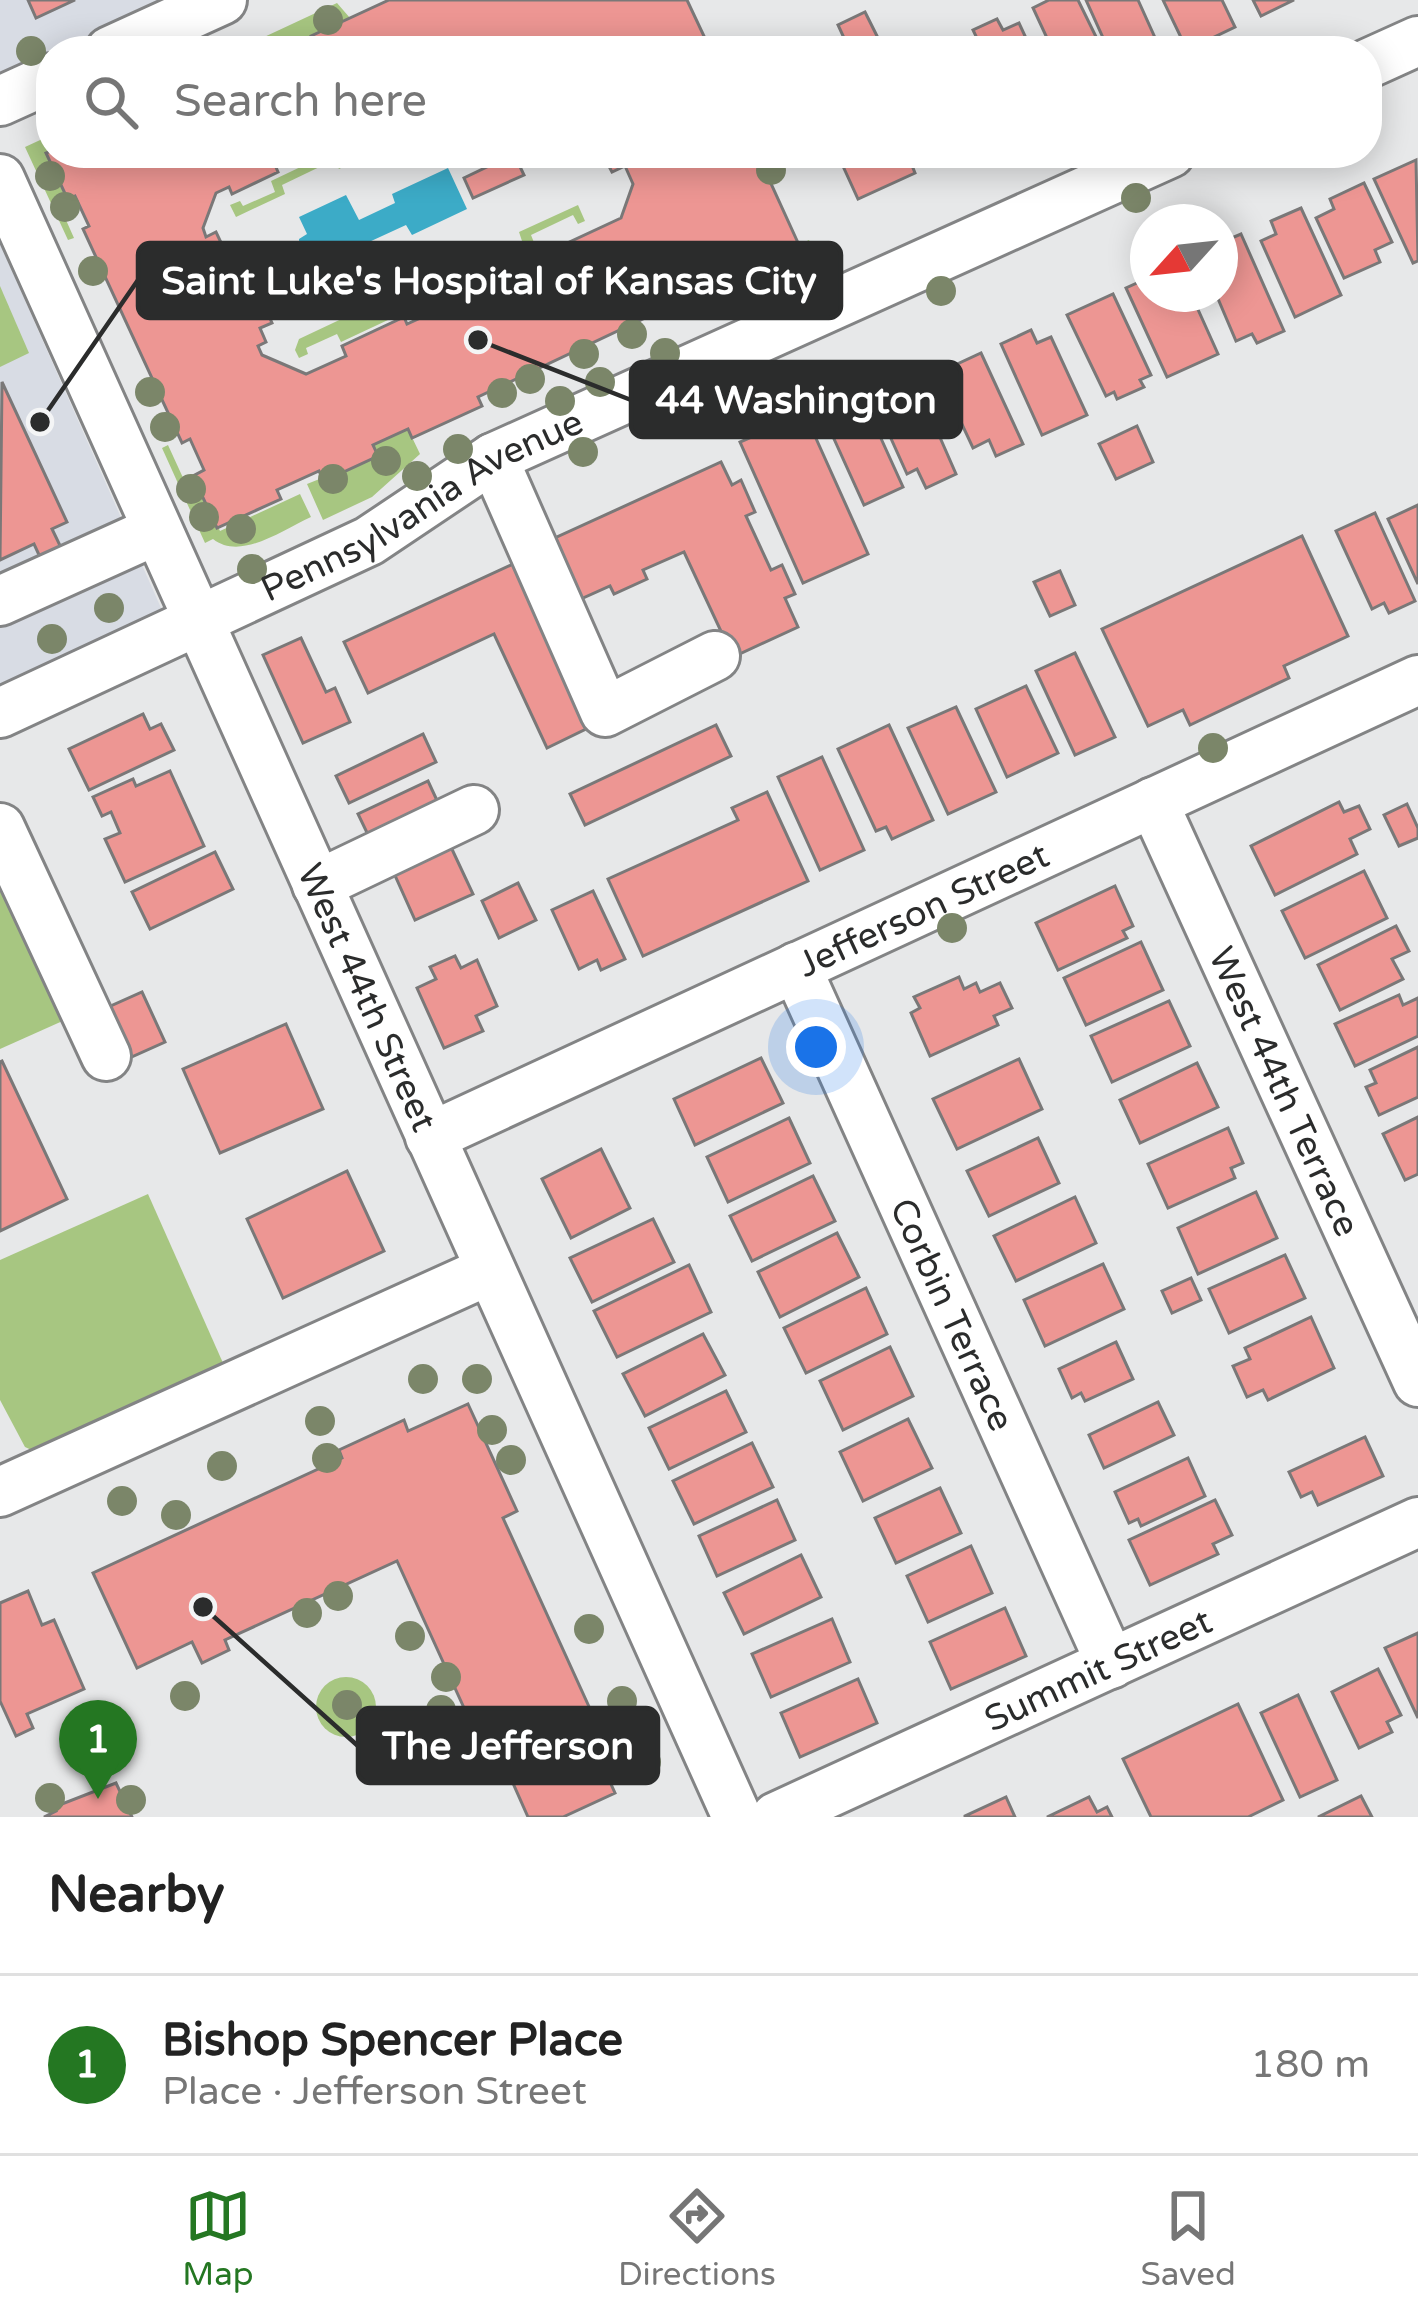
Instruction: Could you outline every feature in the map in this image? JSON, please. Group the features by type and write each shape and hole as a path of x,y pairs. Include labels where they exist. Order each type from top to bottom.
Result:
{"street":[{"path":"143,36 222,0"},
{"path":"1382,57 1418,41"},
{"path":"0,101 36,85"},
{"name":"Pennsylvania Avenue","path":"0,712 369,541 493,458 1137,168"},
{"name":"West 44th Street","path":"0,179 12,239 157,530 737,1817"},
{"path":"493,458 605,712 715,656"},
{"path":"0,601 157,530"},
{"name":"Jefferson Street","path":"430,1136 1418,680"},
{"name":"West 44th Terrace","path":"1153,802 1418,1382"},
{"path":"317,885 474,810"},
{"path":"0,828 106,1056"},
{"name":"Corbin Terrace","path":"796,967 1111,1664"},
{"path":"4,1481 490,1270"},
{"name":"Summit Street","path":"776,1817 1418,1522"}],"shaded area":[{"path":"0,0 181,0 100,36 36,36 36,65 0,83"},
{"path":"0,244 161,608 0,690"}],"green space":[{"path":"337,3 350,18 311,36 266,36"},
{"path":"36,142 36,168 53,168 75,215 66,220 74,238 68,240 25,147"},
{"path":"298,168 317,168 282,185 285,194 236,217 230,205 240,201 243,206 275,192 271,181"},
{"path":"578,205 585,221 578,224 573,215 531,235 537,250 482,276 477,267 416,295 420,305 341,342 337,334 306,348 308,354 299,358 295,350 299,339 369,306 375,316 405,301 401,291 482,253 488,264 524,247 519,232"},
{"path":"809,240 817,259 747,291 739,306 721,313 709,286"},
{"path":"0,286 29,353 0,367"},
{"path":"408,429 420,454 372,497 323,520 307,484 377,456 373,445"},
{"path":"168,445 184,480 193,476 220,531 300,494 311,517 249,545 224,545 213,539 205,543 162,448"},
{"path":"0,848 76,1015 0,1049"},
{"path":"148,1194 227,1372 36,1452 25,1447 0,1400 0,1260"},
{"path":"346,1677 367,1686 376,1707 367,1728 346,1737 325,1728 316,1707 325,1686"}],"water":[{"path":"448,168 467,209 412,235 406,225 369,242 374,254 318,280 310,271 301,251 299,239 307,234 299,217 346,195 359,220 395,203 392,194"}],"building":[{"path":"28,0 75,0 36,18"},
{"path":"389,0 687,0 704,36 311,36"},
{"path":"1049,0 1078,0 1096,36 1046,36 1033,8"},
{"path":"1086,0 1138,0 1154,36 1102,36"},
{"path":"1163,0 1222,0 1235,27 1216,36 1180,36"},
{"path":"1253,0 1294,0 1261,16"},
{"path":"865,12 877,36 843,36 838,25"},
{"path":"997,19 1003,30 1019,23 1025,36 976,36 973,30"},
{"path":"1416,160 1418,261 1413,263 1374,179"},
{"path":"53,168 276,168 278,172 232,194 229,187 216,193 203,228 206,237 216,232 225,251 238,245 272,323 260,328 266,342 258,346 262,355 306,374 346,356 342,346 404,317 407,324 440,309 436,302 473,285 476,293 508,278 505,272 621,218 633,184 626,168 764,168 799,245 478,397 482,406 412,438 408,429 373,445 378,456 324,481 319,471 277,490 281,499 217,528 193,476 204,470 190,439 182,443 83,229 89,226 75,196 68,200"},
{"path":"485,168 521,168 524,175 473,198 464,178"},
{"path":"844,168 913,168 915,173 858,199"},
{"path":"1364,183 1392,242 1375,250 1380,262 1344,278 1316,218 1334,209 1330,199"},
{"path":"1301,208 1341,295 1295,317 1261,241 1276,234 1271,221"},
{"path":"1238,235 1284,331 1257,343 1252,334 1236,341 1224,312 1238,312"},
{"path":"1113,294 1151,375 1140,380 1144,387 1117,399 1114,392 1106,396 1067,315"},
{"path":"1137,312 1199,312 1218,354 1167,377"},
{"path":"1031,330 1037,343 1051,337 1087,415 1042,435 1001,344"},
{"path":"981,353 1023,444 996,456 989,440 973,448 938,373"},
{"path":"2,382 67,522 52,529 67,560 46,570 34,544 0,560"},
{"path":"917,385 956,474 926,488 917,469 907,474 875,403"},
{"path":"869,412 903,487 864,505 830,430"},
{"path":"805,414 868,554 803,583 740,442"},
{"path":"1137,426 1153,462 1116,479 1099,444"},
{"path":"721,462 732,485 741,480 755,512 746,516 771,570 782,565 795,594 785,598 798,627 733,657 684,552 643,570 647,579 614,594 610,586 574,602 546,542"},
{"path":"1418,505 1418,584 1388,519"},
{"path":"1375,513 1415,601 1389,613 1384,603 1372,609 1336,531"},
{"path":"1302,536 1348,636 1284,666 1289,678 1190,725 1183,710 1148,726 1102,629"},
{"path":"524,559 547,608 535,613 588,728 547,748 494,634 368,693 344,642"},
{"path":"1060,571 1075,605 1050,616 1034,582"},
{"path":"301,638 326,692 335,688 350,722 303,743 263,655"},
{"path":"1075,653 1115,737 1075,755 1036,671"},
{"path":"1026,686 1058,753 1007,777 976,709"},
{"path":"956,707 996,792 948,814 908,728"},
{"path":"143,714 150,729 161,724 174,750 89,790 69,749"},
{"path":"716,725 731,756 585,825 570,794"},
{"path":"889,725 933,820 892,839 886,827 876,831 838,749"},
{"path":"423,734 436,762 349,803 336,776"},
{"path":"822,757 864,850 820,870 778,777"},
{"path":"170,771 204,846 125,882 105,839 120,833 111,812 102,816 93,797 133,779 136,786"},
{"path":"428,781 441,809 371,841 358,814"},
{"path":"767,792 808,881 643,956 608,879 738,820 732,808"},
{"path":"1339,802 1344,812 1359,806 1370,829 1350,839 1357,854 1275,895 1251,846"},
{"path":"1407,804 1418,838 1399,846 1384,815"},
{"path":"450,845 473,894 415,920 393,871"},
{"path":"215,852 233,889 150,929 132,892"},
{"path":"1364,871 1387,918 1305,958 1282,911"},
{"path":"518,883 536,920 499,938 482,901"},
{"path":"1115,886 1133,926 1123,931 1127,938 1058,970 1036,923"},
{"path":"593,891 625,959 601,970 597,960 579,969 552,910"},
{"path":"1396,926 1409,951 1392,959 1403,979 1340,1010 1318,965"},
{"path":"1141,942 1163,990 1086,1025 1064,978"},
{"path":"455,956 461,968 477,960 497,1006 476,1016 483,1031 444,1048 417,988 436,979 430,967"},
{"path":"959,977 964,989 976,983 980,992 1000,983 1012,1008 994,1016 998,1025 930,1056 911,1013 920,1008 914,997"},
{"path":"142,992 165,1042 127,1059 104,1009"},
{"path":"1399,995 1403,1005 1418,998 1418,1036 1355,1066 1335,1024"},
{"path":"1169,1001 1190,1046 1112,1082 1091,1036"},
{"path":"286,1024 323,1109 220,1153 183,1069"},
{"path":"1418,1047 1418,1097 1379,1115 1366,1087 1376,1083 1370,1070"},
{"path":"761,1058 783,1103 695,1145 674,1099"},
{"path":"1019,1059 1042,1109 957,1149 933,1099"},
{"path":"0,1062 67,1199 0,1231"},
{"path":"1197,1063 1218,1107 1140,1143 1120,1100"},
{"path":"1418,1117 1418,1174 1405,1180 1383,1134"},
{"path":"789,1118 810,1163 728,1202 707,1157"},
{"path":"1228,1128 1243,1163 1231,1168 1235,1178 1168,1208 1148,1164"},
{"path":"1038,1138 1059,1183 989,1216 967,1171"},
{"path":"601,1149 630,1208 571,1238 542,1179"},
{"path":"347,1171 384,1251 283,1298 247,1219"},
{"path":"813,1176 835,1221 752,1261 730,1216"},
{"path":"1256,1192 1277,1238 1198,1274 1178,1228"},
{"path":"1075,1197 1096,1243 1016,1281 994,1236"},
{"path":"653,1219 674,1262 592,1302 570,1258"},
{"path":"837,1233 859,1277 780,1317 758,1272"},
{"path":"1285,1255 1305,1298 1229,1333 1209,1289"},
{"path":"1103,1264 1124,1309 1045,1346 1024,1300"},
{"path":"689,1265 711,1312 617,1357 594,1311"},
{"path":"1191,1278 1201,1300 1172,1313 1162,1291"},
{"path":"866,1288 887,1334 806,1373 784,1328"},
{"path":"1311,1317 1334,1368 1268,1400 1263,1390 1247,1397 1233,1366 1250,1359 1245,1348"},
{"path":"703,1334 725,1375 645,1416 623,1374"},
{"path":"1116,1342 1133,1379 1085,1401 1081,1393 1072,1398 1059,1369"},
{"path":"890,1347 913,1396 843,1430 820,1381"},
{"path":"726,1391 746,1432 669,1469 649,1428"},
{"path":"1158,1402 1174,1435 1104,1468 1089,1435"},
{"path":"468,1404 517,1511 503,1518 601,1733 590,1738 615,1793 563,1817 528,1817 508,1772 496,1778 397,1561 225,1640 229,1650 202,1663 192,1642 137,1668 93,1573 342,1458 339,1450 404,1420 408,1431"},
{"path":"908,1419 932,1468 863,1501 840,1452"},
{"path":"1365,1437 1383,1476 1318,1505 1312,1492 1301,1497 1289,1472"},
{"path":"752,1443 773,1487 694,1524 673,1481"},
{"path":"1188,1458 1205,1496 1141,1526 1138,1519 1129,1523 1115,1492"},
{"path":"940,1488 961,1533 896,1563 875,1518"},
{"path":"777,1500 795,1540 717,1576 699,1536"},
{"path":"1215,1500 1232,1535 1213,1544 1218,1554 1150,1585 1129,1540"},
{"path":"971,1546 992,1593 928,1622 907,1576"},
{"path":"801,1555 821,1597 744,1634 724,1593"},
{"path":"28,1591 42,1625 54,1620 84,1689 27,1714 33,1728 16,1736 0,1701 0,1603"},
{"path":"1005,1608 1026,1656 951,1689 930,1642"},
{"path":"832,1619 850,1662 771,1697 752,1654"},
{"path":"1418,1633 1418,1718 1385,1648"},
{"path":"1378,1669 1401,1715 1387,1722 1392,1732 1359,1748 1332,1692"},
{"path":"858,1679 877,1723 800,1757 781,1713"},
{"path":"1298,1695 1337,1780 1300,1797 1261,1713"},
{"path":"1238,1704 1283,1800 1248,1817 1151,1817 1123,1759"},
{"path":"116,1783 132,1817 44,1817 56,1811 54,1807"},
{"path":"1361,1796 1372,1817 1318,1817"},
{"path":"1006,1797 1015,1817 965,1817 965,1816"},
{"path":"1089,1797 1097,1812 1107,1807 1112,1817 1047,1817"}],"place":[{"name":"44 Washington","path":"478,340"},
{"name":"Saint Luke's Hospital of Kansas City","path":"40,422"},
{"name":"The Jefferson","path":"203,1607"},
{"name":"Bishop Spencer Place","path":"98,1799"}]}
